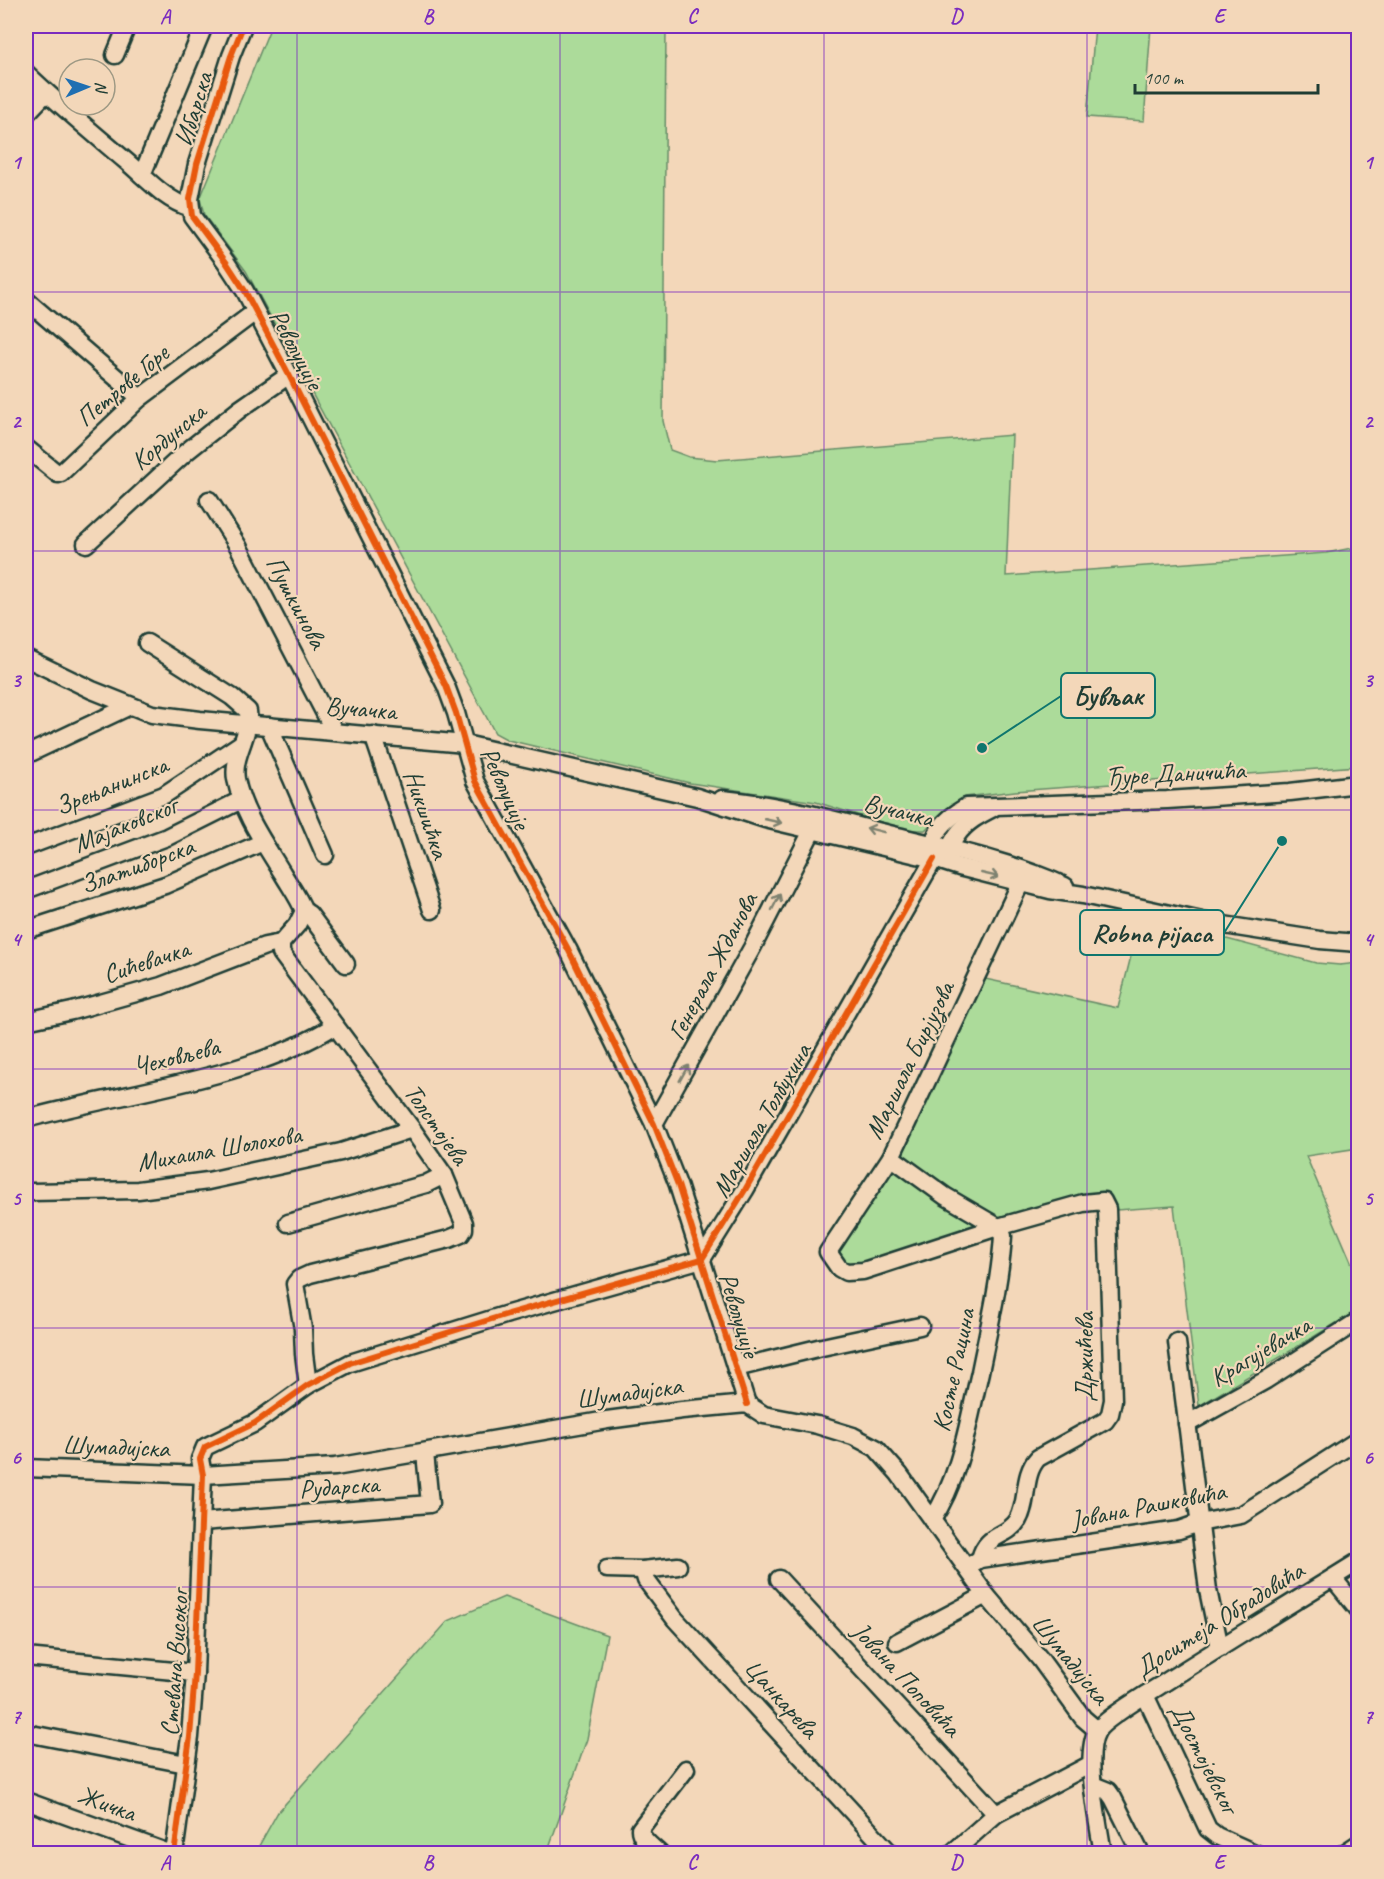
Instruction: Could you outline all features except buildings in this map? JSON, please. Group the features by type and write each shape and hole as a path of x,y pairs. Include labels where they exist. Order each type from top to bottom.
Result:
{"street":[{"path":"114,55 127,26"},
{"path":"142,175 204,26"},
{"name":"Ибарска","path":"189,207 197,164 231,56 243,26"},
{"name":"Револуције","path":"26,73 46,93 142,175 171,198 189,207 192,216 245,291 442,676 456,713 475,781 568,949 654,1124 678,1185 747,1404"},
{"path":"26,114 46,93"},
{"path":"26,300 140,398"},
{"name":"Петрове Горе","path":"26,448 58,474 140,398 255,312"},
{"name":"Кордунска","path":"86,544 186,452 240,409 289,375"},
{"name":"Пушкинова","path":"209,500 238,546 334,731"},
{"path":"147,644 232,697 248,711 247,734 238,754 235,775 241,800 304,911 309,914 346,964"},
{"name":"Вучачка","path":"26,658 92,690 152,714 183,719 465,744 697,797 765,819 812,831 933,851 950,848 1036,873 1083,895"},
{"path":"26,755 129,706"},
{"path":"269,726 325,855"},
{"name":"Никшићка","path":"373,735 432,910"},
{"name":"Зрењанинска","path":"26,847 165,795 242,743"},
{"name":"Ђуре Даничића","path":"933,851 940,828 949,818 966,807 1167,800 1290,792 1359,784"},
{"name":"Вучачка","path":"697,797 751,802 800,811 933,851 959,867 1067,894 1083,895 1211,923 1320,940 1359,943"},
{"name":"Мајаковског","path":"26,890 167,837 241,800"},
{"name":"Ђуре Даничића","path":"950,848 957,834 970,820 994,807"},
{"name":"Генерала Жданова","path":"654,1124 752,948 812,831"},
{"name":"Златиборска","path":"26,930 165,885 263,842"},
{"name":"Маршала Толбухина","path":"702,1259 745,1190 933,851"},
{"name":"Маршала Бирјузова","path":"998,1227 879,1267 854,1272 846,1272 839,1268 828,1252 891,1157 1021,882"},
{"path":"281,943 297,925 304,911"},
{"name":"Сићевачка","path":"26,1021 72,1011 161,986 265,946 281,943"},
{"name":"Толстојева","path":"281,943 280,952 283,957 444,1175 464,1223 461,1234 449,1239 310,1274 297,1280 295,1284 303,1329 308,1385"},
{"name":"Чеховљева","path":"26,1119 83,1103 204,1077 278,1054 317,1037 334,1026"},
{"name":"Михаила Шолохова","path":"31,1192 138,1190 208,1181 341,1152 412,1129"},
{"path":"891,1157 945,1196 998,1227"},
{"path":"288,1223 426,1184 444,1175"},
{"name":"Држићева","path":"973,1563 989,1540 1016,1524 1032,1465 1038,1458 1104,1421 1110,1414 1113,1400 1107,1209 1103,1201 1083,1203 998,1227"},
{"name":"Косте Рацина","path":"932,1520 944,1501 961,1459 1002,1256 1003,1236 998,1227"},
{"path":"308,1385 350,1363 403,1346 702,1259"},
{"name":"Крагујевачка","path":"1187,1424 1266,1380 1359,1321"},
{"path":"736,1368 920,1326"},
{"name":"Крагујевачка","path":"1177,1342 1199,1524 1210,1600 1220,1648"},
{"name":"Стевана Високог","path":"173,1854 186,1764 195,1673 203,1475 200,1459 204,1447 255,1423 308,1385"},
{"name":"Шумадијска","path":"26,1468 203,1475 335,1467 608,1420 747,1404 764,1415 817,1425 867,1442 876,1448 899,1474 932,1520 973,1563 986,1595 1040,1659 1083,1718 1097,1730"},
{"name":"Јована Рашковића","path":"973,1563 1179,1530 1241,1515 1359,1440"},
{"name":"Рударска","path":"201,1522 430,1504 425,1453"},
{"name":"Доситеја Обрадовића","path":"1097,1730 1145,1695 1359,1562"},
{"path":"607,1569 643,1570 678,1566"},
{"name":"Цанкарева","path":"643,1570 646,1580 675,1618 891,1854"},
{"path":"1333,1578 1359,1609"},
{"name":"Јована Поповића","path":"779,1580 996,1814"},
{"path":"897,1641 986,1595"},
{"path":"26,1657 195,1673"},
{"name":"Достојевског","path":"1145,1695 1208,1829 1217,1836 1257,1854"},
{"path":"1097,1730 1091,1764 1103,1854"},
{"path":"26,1733 186,1764"},
{"path":"951,1854 996,1814 1091,1764"},
{"path":"660,1854 640,1834 640,1829 686,1769"},
{"path":"1093,1785 1103,1788 1113,1798 1141,1854"},
{"name":"Жичка","path":"26,1801 173,1854"},
{"path":"1343,1854 1359,1844"}],"green space":[{"path":"271,26 666,26 663,421 670,450 689,457 717,460 1012,435 1006,576 1326,553 1358,547 1358,766 1015,791 965,797 947,808 925,830 906,830 816,802 690,783 508,740 495,733 246,271 204,215 200,199"},
{"path":"1095,26 1151,26 1144,121 1087,117"},
{"path":"1141,916 1316,963 1340,965 1358,963 1358,1148 1306,1156 1358,1278 1358,1310 1199,1406 1174,1206 1116,1210 1105,1195 879,1263 848,1265 841,1261 839,1251 981,978 1118,1008"},
{"path":"504,1597 607,1635 587,1739 547,1853 255,1853 278,1812 448,1621"}],"cycle path":[{"path":"243,26 231,56 197,164 190,199 192,216 245,291 289,375 446,686 475,781 568,949 654,1124 678,1185 747,1404"},
{"path":"174,1854 190,1737 195,1673 203,1475 200,1459 205,1447 255,1423 308,1385 350,1363 508,1314 702,1259 745,1190 934,859"}],"place":[{"name":"Бувљак","path":"982,748"},
{"name":"Robna pijaca","path":"1282,841"}]}
